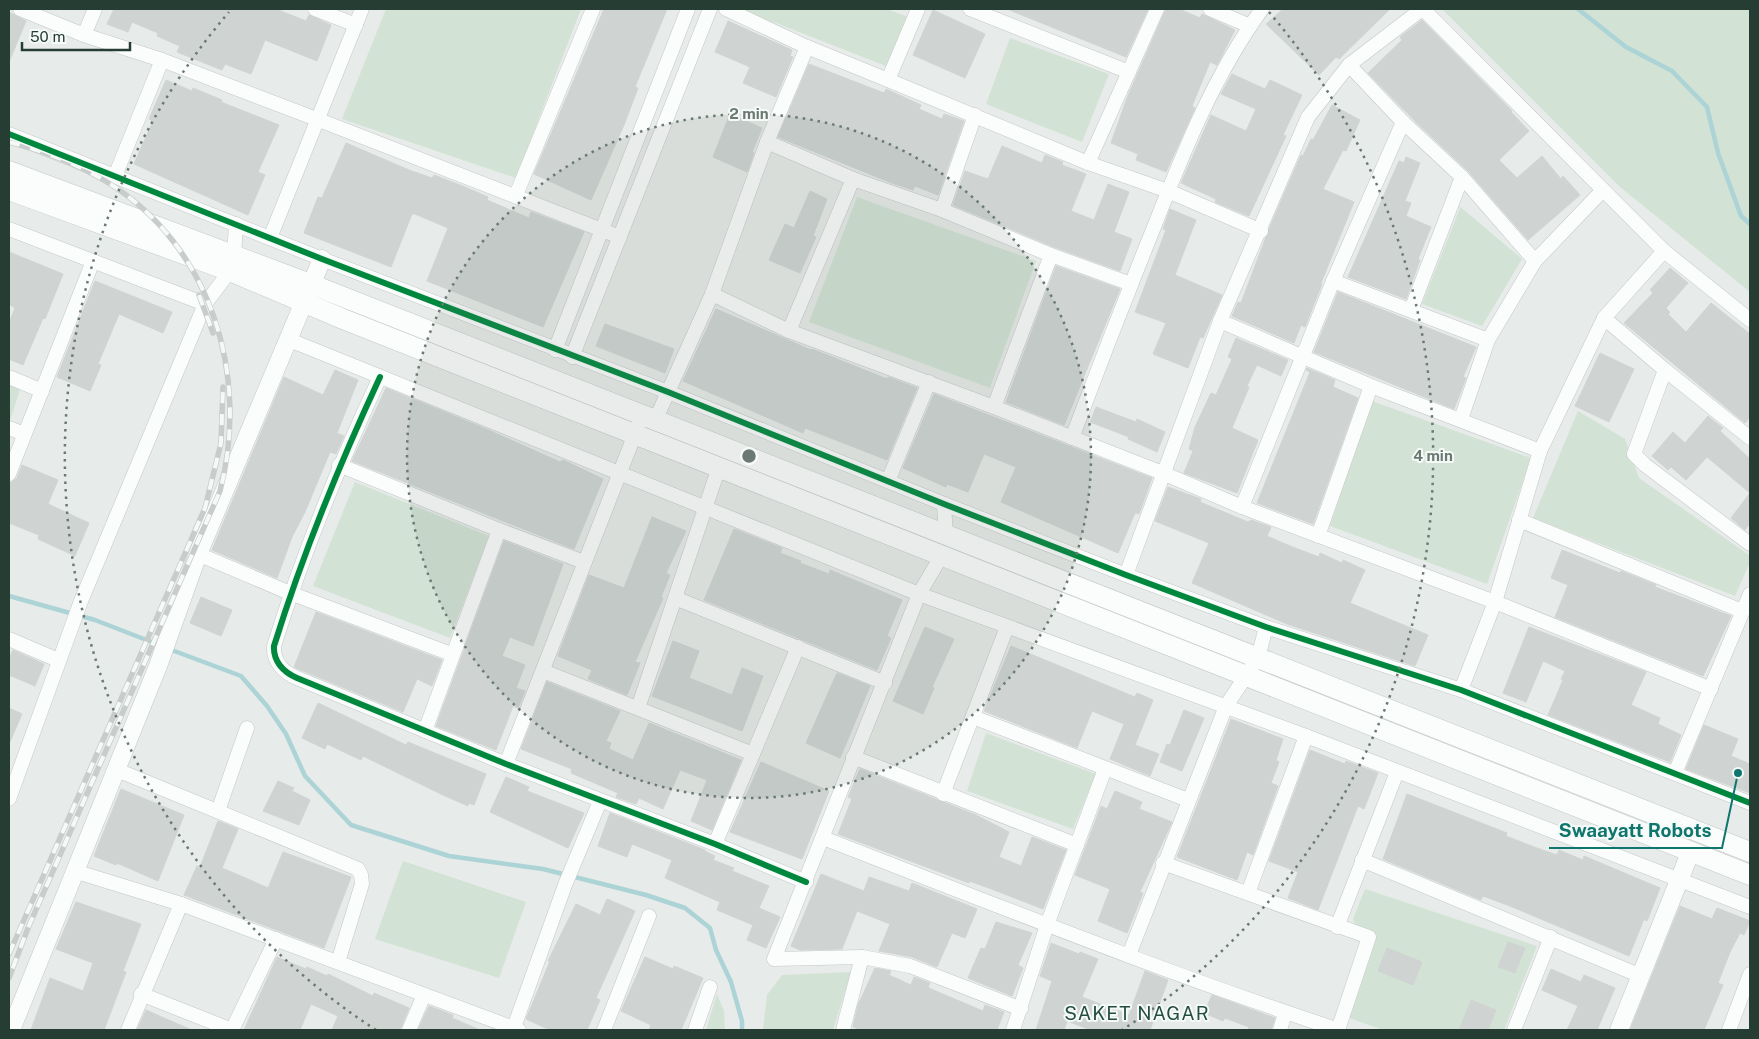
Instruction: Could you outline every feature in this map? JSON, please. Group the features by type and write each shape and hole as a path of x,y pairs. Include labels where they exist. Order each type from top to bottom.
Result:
{"main road":[{"path":"9,171 232,264 644,423 944,545 1245,676 1750,875"},
{"path":"9,190 232,264"},
{"path":"644,423 719,467 944,545 1258,658 1750,852"}],"street":[{"path":"20,9 84,35 162,60 516,195 620,237"},
{"path":"84,35 95,9"},
{"path":"315,9 356,25"},
{"path":"270,238 362,9"},
{"path":"516,195 593,9"},
{"path":"555,350 688,9"},
{"path":"572,357 710,9"},
{"path":"726,9 807,47 1088,163 1168,191 1260,230"},
{"path":"888,80 918,9"},
{"path":"970,9 1129,72"},
{"path":"1088,163 1158,9"},
{"path":"1210,9 1250,26"},
{"path":"1072,438 1131,284 1206,100 1262,9"},
{"path":"1126,575 1165,474 1220,321 1308,117 1349,66 1422,9 1664,251 1750,320"},
{"path":"506,764 620,472 644,423 668,392 712,294 767,142 807,47"},
{"path":"115,176 162,60"},
{"path":"1349,66 1403,122 1462,177 1535,261"},
{"path":"942,210 975,115"},
{"path":"1242,507 1333,281 1403,122"},
{"path":"9,134 572,357 668,392 944,504 1126,575 1266,627 1461,690 1675,773 1749,804"},
{"path":"767,142 853,179 942,210 1131,284"},
{"path":"1411,310 1462,177"},
{"path":"789,331 853,179"},
{"path":"1461,419 1488,340 1535,261 1603,190"},
{"path":"9,798 80,601 205,304 232,264 236,224"},
{"path":"9,229 205,304"},
{"path":"1461,690 1495,602 1540,451 1604,318 1664,251"},
{"path":"994,407 1051,254"},
{"path":"11,1030 158,666 198,554 322,259"},
{"path":"9,474 93,261"},
{"path":"1333,281 1488,340"},
{"path":"712,294 789,331 994,407 1165,474 1242,507 1495,602 1712,689"},
{"path":"1604,318 1664,370 1750,438"},
{"path":"1220,321 1371,386 1461,419 1540,451"},
{"path":"287,339 920,594 1306,736 1750,907"},
{"path":"1664,370 1634,454 1645,465 1750,544"},
{"path":"9,377 42,391"},
{"path":"380,377 339,465 290,593 273,653 281,668 297,678 425,731 600,801 715,844 806,882"},
{"path":"888,481 929,382"},
{"path":"1318,536 1371,386"},
{"path":"9,428 24,434"},
{"path":"339,465 498,530 584,562"},
{"path":"638,708 704,506 719,467"},
{"path":"944,504 944,545 920,594 853,757 806,882 774,959 862,957 910,966 1021,1009"},
{"path":"1519,520 1742,611"},
{"path":"425,731 498,530"},
{"path":"198,554 290,593 452,654"},
{"path":"1675,773 1712,689 1750,594"},
{"path":"675,598 885,683"},
{"path":"944,794 1007,627"},
{"path":"1129,955 1163,863 1226,706 1258,658 1266,627"},
{"path":"9,640 58,660"},
{"path":"715,844 798,647"},
{"path":"543,671 754,754"},
{"path":"973,717 1188,800"},
{"path":"218,811 247,728"},
{"path":"1248,894 1306,736"},
{"path":"853,757 1077,845"},
{"path":"1013,1030 1047,925 1105,769"},
{"path":"117,770 358,869 362,884 338,962"},
{"path":"1337,927 1397,772"},
{"path":"74,871 181,904 515,1030 565,885 600,801"},
{"path":"823,838 1047,925 1285,1013 1339,1030 1370,936 1337,927 1163,863"},
{"path":"1619,1030 1690,852"},
{"path":"1362,860 1641,976"},
{"path":"128,1030 141,994 181,904"},
{"path":"604,1030 649,916"},
{"path":"1514,1030 1551,937"},
{"path":"141,994 232,1030 276,939"},
{"path":"843,1030 862,957"},
{"path":"1729,1030 1750,974"},
{"path":"695,1030 710,987"},
{"path":"409,1030 424,995"},
{"path":"1280,1030 1285,1013"}],"green space":[{"path":"386,9 581,9 516,178 342,119"},
{"path":"740,9 887,9 908,17 891,68"},
{"path":"1442,9 1750,9 1750,292 1620,187"},
{"path":"1010,38 1109,74 1082,142 986,104"},
{"path":"857,197 1036,261 990,388 809,322"},
{"path":"1458,205 1522,259 1482,326 1422,304 1460,208"},
{"path":"9,385 20,389 10,421 9,420"},
{"path":"1372,401 1531,458 1487,584 1330,526"},
{"path":"1578,411 1625,439 1639,478 1749,555 1750,562 1735,596 1533,518"},
{"path":"355,482 489,536 450,638 313,586"},
{"path":"986,733 1096,774 1073,829 967,791"},
{"path":"403,861 526,902 499,978 375,939"},
{"path":"1365,889 1537,946 1504,1030 1383,1030 1341,1015 1363,944 1353,919"},
{"path":"851,972 833,1030 763,1030 767,995 782,975"},
{"path":"717,994 724,1011 725,1030 706,1030"}],"building":[{"path":"114,9 276,9 306,21 309,15 331,25 317,61 265,40 251,74 225,64 222,70 177,52 180,46 157,36 158,33 132,22 128,32 107,24"},
{"path":"604,9 667,9 635,87 638,88 624,125 591,200 534,174"},
{"path":"1007,9 1148,9 1126,57"},
{"path":"1166,9 1179,9 1200,18 1202,14 1235,30 1217,65 1210,62 1192,106 1195,108 1166,172 1136,160 1138,154 1111,143 1127,98"},
{"path":"1283,9 1390,9 1339,59 1336,57 1319,75 1266,24"},
{"path":"933,10 985,34 965,78 913,55"},
{"path":"9,12 26,21 9,62"},
{"path":"1422,20 1512,111 1529,131 1499,160 1517,178 1542,156 1561,179 1563,176 1580,195 1528,240 1468,171 1368,73 1402,40 1400,37"},
{"path":"728,21 792,50 790,56 793,57 776,97 743,83 750,67 715,52"},
{"path":"809,64 884,93 886,89 921,105 919,109 942,119 944,114 964,121 938,195 915,186 913,190 892,183 778,137"},
{"path":"1232,74 1265,89 1270,80 1302,95 1283,135 1286,136 1249,216 1215,202 1216,199 1181,183 1211,115 1246,131 1256,109 1221,94"},
{"path":"166,80 192,91 193,88 222,100 221,102 279,125 258,172 265,175 248,215 134,164 153,121 149,119"},
{"path":"1332,105 1360,120 1346,151 1343,150 1323,189 1354,202 1305,327 1301,325 1294,343 1232,316 1238,302 1241,303 1269,229 1301,155 1303,156 1311,139 1313,140"},
{"path":"730,114 762,128 752,152 754,153 747,172 713,157"},
{"path":"346,143 409,170 432,178 434,175 465,187 488,197 487,200 529,218 531,212 584,232 543,327 427,281 448,228 415,214 412,214 391,267 304,233 318,197 322,198"},
{"path":"1002,146 1042,163 1045,155 1063,162 1062,165 1086,174 1071,211 1094,220 1108,184 1129,192 1114,232 1132,239 1120,271 1054,247 953,205 965,171 988,179"},
{"path":"1406,157 1420,163 1405,201 1411,203 1406,216 1431,227 1418,259 1420,260 1406,299 1348,277 1399,161 1404,163"},
{"path":"810,191 827,199 813,236 816,237 800,273 769,260 785,224 794,228"},
{"path":"1170,209 1196,220 1175,275 1222,295 1203,338 1200,337 1188,368 1153,354 1166,323 1135,312 1166,230 1163,229"},
{"path":"9,252 63,274 45,319 43,318 23,365 9,359 9,323 15,308 9,304"},
{"path":"1056,266 1120,289 1064,425 1006,402"},
{"path":"1670,268 1688,283 1666,308 1670,312 1668,314 1686,332 1711,303 1750,334 1750,417 1745,423 1624,323 1653,293 1650,290"},
{"path":"95,281 172,312 163,333 119,314 98,364 101,365 90,391 57,377"},
{"path":"1338,292 1476,347 1463,377 1466,378 1454,409 1314,352"},
{"path":"716,309 811,350 887,379 888,377 917,388 887,460 805,428 803,433 683,381"},
{"path":"605,324 674,349 665,373 596,346"},
{"path":"1236,338 1288,360 1281,376 1257,365 1247,386 1249,387 1232,428 1258,440 1237,493 1184,473 1193,451 1189,449 1195,427 1211,393 1216,395 1232,359 1228,357"},
{"path":"1600,353 1634,369 1609,422 1575,406"},
{"path":"1307,368 1335,380 1333,387 1358,398 1313,524 1257,503 1310,372 1306,370"},
{"path":"335,370 358,380 337,433 344,436 336,454 330,452 305,512 292,537 277,578 212,550 284,377 323,395"},
{"path":"386,388 560,462 563,460 603,479 574,549 352,461"},
{"path":"934,394 1152,478 1139,514 1135,513 1118,553 1001,502 1016,467 984,454 968,492 947,484 946,487 903,468"},
{"path":"1096,407 1136,422 1137,419 1165,432 1157,452 1128,439 1129,437 1090,422"},
{"path":"1708,416 1723,428 1720,431 1750,459 1750,493 1707,457 1686,480 1671,467 1668,470 1652,456 1673,432 1685,443"},
{"path":"22,465 58,480 48,504 89,523 75,556 38,539 39,535 9,523 9,484 17,478"},
{"path":"1168,487 1201,499 1200,502 1248,522 1251,520 1271,527 1267,536 1290,546 1319,557 1320,553 1342,563 1343,560 1365,570 1350,603 1428,635 1415,666 1287,624 1192,583 1209,543 1155,521"},
{"path":"1750,493 1750,523 1745,530 1731,518"},
{"path":"652,517 686,531 666,573 670,575 661,597 663,598 635,662 640,663 627,695 588,679 592,670 558,656 589,575 624,588"},
{"path":"734,529 782,548 780,553 801,561 800,563 829,574 830,570 902,600 887,636 891,638 877,670 704,600"},
{"path":"504,541 563,564 533,646 510,637 502,656 525,665 516,688 525,691 518,708 513,706 496,750 436,726"},
{"path":"1562,550 1620,573 1621,571 1656,585 1655,587 1731,616 1703,676 1555,617 1568,585 1551,578"},
{"path":"201,597 232,610 221,636 190,623"},
{"path":"316,612 442,660 432,686 417,679 403,712 294,667"},
{"path":"925,627 954,639 932,687 934,688 923,714 893,701"},
{"path":"1529,627 1646,672 1631,705 1660,718 1658,724 1681,735 1670,762 1548,715 1565,671 1543,661 1526,702 1503,693"},
{"path":"673,641 699,651 689,678 732,695 742,668 763,676 742,731 652,696"},
{"path":"1011,646 1135,697 1137,693 1153,700 1135,745 1159,754 1150,776 1110,759 1124,724 1092,711 1077,748 984,711"},
{"path":"13,650 44,664 35,686 9,675 9,659"},
{"path":"837,673 870,686 840,758 806,743"},
{"path":"547,682 620,711 606,741 611,743 609,749 633,760 649,723 741,760 712,830 691,821 707,780 680,770 663,809 639,798 636,804 616,797 618,793 571,773 572,769 521,749"},
{"path":"318,703 406,745 408,742 486,774 474,805 469,803 468,806 443,795 363,756 361,760 327,744 325,749 302,738"},
{"path":"9,708 22,714 9,744"},
{"path":"1184,710 1204,718 1182,771 1160,762 1167,744 1170,745"},
{"path":"1231,719 1283,739 1276,760 1279,762 1271,783 1278,786 1253,855 1247,852 1237,880 1177,857"},
{"path":"1704,725 1738,739 1731,756 1750,764 1750,793 1686,769"},
{"path":"1310,750 1345,764 1346,761 1378,773 1364,809 1358,806 1318,910 1288,898 1298,872 1269,861"},
{"path":"761,762 829,791 802,859 730,832"},
{"path":"860,769 976,815 1009,832 999,857 1021,866 1032,837 1066,850 1043,909 838,834 852,799 848,797"},
{"path":"506,777 529,787 527,791 584,813 568,848 490,812"},
{"path":"278,781 294,788 292,791 310,800 299,825 263,811"},
{"path":"121,789 184,815 158,881 117,863 116,865 94,856"},
{"path":"1115,791 1142,802 1139,809 1172,822 1140,892 1143,893 1127,933 1098,921 1110,889 1075,875 1101,806 1107,809"},
{"path":"1407,794 1507,833 1506,836 1534,847 1557,855 1559,850 1583,860 1584,856 1660,888 1647,921 1644,919 1629,956 1510,906 1483,896 1481,900 1383,859"},
{"path":"610,813 705,850 715,856 713,860 734,868 732,871 769,886 759,908 780,917 766,948 747,940 753,925 717,910 720,902 665,878 672,860 632,844 627,857 598,846"},
{"path":"218,821 238,829 222,868 268,888 283,852 351,877 324,948 184,895 197,866 200,867"},
{"path":"821,874 864,891 869,877 909,891 912,883 977,909 965,938 952,933 937,967 912,957 879,951 890,924 857,911 842,949 800,950 791,946"},
{"path":"607,899 635,911 596,998 600,1000 587,1030 550,1030 526,1019 550,961 548,961 576,904 600,915"},
{"path":"76,902 141,924 123,971 126,972 104,1030 31,1030 50,978 83,991 93,963 56,949"},
{"path":"1680,906 1712,919 1717,908 1750,921 1744,935 1740,933 1730,952 1718,983 1723,985 1704,1030 1630,1030"},
{"path":"996,922 1032,933 1018,965 1023,968 1012,996 968,978 981,948 985,949"},
{"path":"1508,942 1525,948 1515,973 1498,967"},
{"path":"1051,943 1098,959 1082,997 1129,1015 1145,971 1168,980 1150,1030 1091,1030 1067,1021 1064,1030 1036,1030 1052,981 1040,976"},
{"path":"1387,948 1422,962 1413,985 1378,971"},
{"path":"277,957 327,976 328,974 373,996 374,993 409,1008 400,1030 332,1030 338,1016 311,1004 300,1030 244,1030"},
{"path":"645,957 673,969 674,966 703,978 681,1030 649,1030 651,1025 621,1011"},
{"path":"875,968 891,971 889,975 911,985 914,977 930,983 928,987 931,989 983,1011 985,1005 1004,1012 997,1030 862,1030 853,1027 858,1005"},
{"path":"1551,969 1581,982 1584,975 1615,988 1597,1030 1567,1030 1578,1006 1542,990"},
{"path":"1212,995 1275,1018 1271,1030 1248,1030 1249,1027 1225,1018 1223,1021 1204,1013"},
{"path":"1471,1000 1496,1010 1488,1030 1459,1030"},
{"path":"429,1006 453,1015 452,1018 480,1030 418,1030"},
{"path":"146,1010 164,1018 192,1030 137,1030"}],"waterway":[{"path":"1578,9 1626,47 1672,71 1707,107 1718,153 1741,216 1750,224"},
{"path":"9,596 95,620 162,646"},
{"path":"169,649 241,676 267,706 286,734 305,776 351,825 449,856 543,869 646,895 685,908 710,928 716,950 731,982 742,1021 742,1030"}],"railway":[{"path":"9,142 59,158 107,182 143,209 173,241 197,278 214,318 225,360 230,404 228,448 220,491 28,928 9,978"},
{"path":"199,295 213,333"},
{"path":"9,954 205,508 221,443 223,387"}],"cycle path":[{"path":"9,134 322,259 668,392 944,504 1126,575 1266,627 1461,690 1750,803"},
{"path":"380,377 336,476 297,577 274,646 275,656 280,665 287,673 297,678 506,764 715,844 806,882"}],"place":[{"name":"Swaayatt Robots","path":"1738,773"}],"district":[{"name":"SAKET NAGAR","path":"1137,1013"}]}
